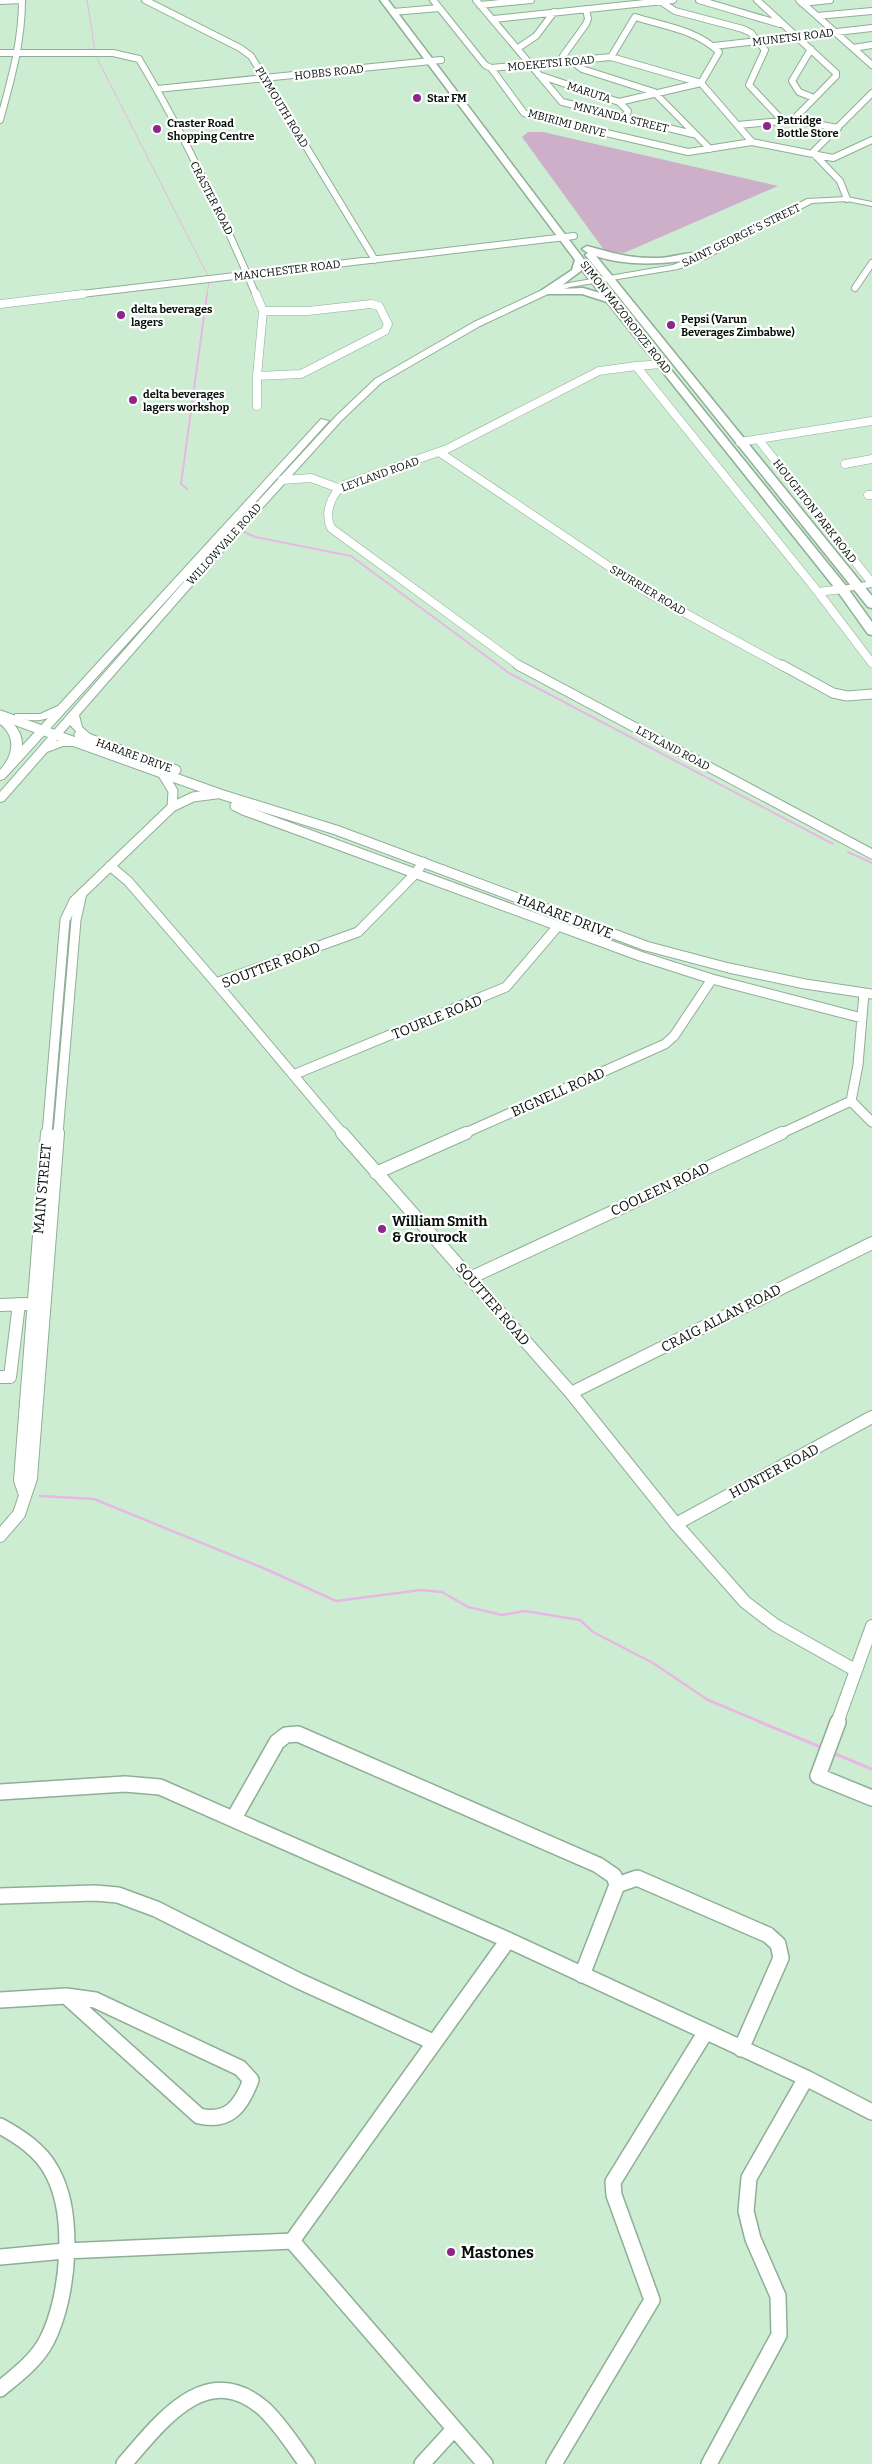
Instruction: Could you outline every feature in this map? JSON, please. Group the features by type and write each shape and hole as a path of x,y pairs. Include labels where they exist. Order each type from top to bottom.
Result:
{"highway":[{"name":"SIMON MAZORODZE ROAD","path":"384,0 560,233 580,258 603,280 610,300 842,589 872,631"},
{"path":"397,0 470,97"},
{"path":"429,45 428,51 433,58 431,61"},
{"name":"SIMON MAZORODZE ROAD","path":"540,190 584,248 583,254 603,280 740,442 872,604"},
{"path":"546,239 560,233 566,234 559,225 560,218"},
{"path":"584,248 604,256 631,261 669,260 706,255"},
{"path":"545,292 577,270 580,258"},
{"path":"545,292 583,291 610,300"}],"main road":[{"name":"SAINT GEORGE'S STREET","path":"603,280 663,270 706,255 802,204 821,200 847,199 872,204"},
{"name":"WILLOWVALE ROAD","path":"0,777 46,728 70,710 339,418 374,384 410,360 477,324 545,292 561,287 603,280"},
{"name":"WILLOWVALE ROAD","path":"0,799 59,732 70,710 175,582 348,395 369,378 402,357 450,333 477,324"},
{"path":"842,589 872,584"},
{"path":"19,716 48,716 70,710 75,726 84,741 57,744 43,750"},
{"path":"0,717 11,726 17,735 18,745 14,762"}],"street":[{"path":"0,1 22,0 22,26 18,54 0,120"},
{"name":"PLYMOUTH ROAD","path":"146,0 248,52 375,260"},
{"name":"MBIRIMI DRIVE","path":"433,0 485,65 490,68 524,113 684,152 752,142"},
{"path":"478,2 531,0"},
{"path":"615,0 635,17 694,35 714,46 719,52 701,83 619,102"},
{"path":"494,19 673,0"},
{"path":"699,0 782,24"},
{"path":"757,0 836,73 836,76 794,120"},
{"path":"800,1 830,0"},
{"path":"660,1 675,11 743,29 759,41 766,50 749,85 782,120"},
{"path":"800,1 872,65"},
{"name":"MNYANDA STREET","path":"478,2 562,102 693,134"},
{"path":"393,12 411,18 439,8"},
{"path":"562,62 562,56 586,24 588,19 586,9"},
{"path":"817,16 872,11"},
{"path":"518,48 536,36 554,12"},
{"path":"635,17 611,57 701,83 752,142 815,156 838,157 872,140"},
{"path":"630,27 654,23"},
{"name":"MUNETSI ROAD","path":"714,46 872,28"},
{"path":"853,48 872,46"},
{"path":"810,49 792,81 799,92 814,98"},
{"name":"CRASTER ROAD","path":"0,53 113,53 139,59 157,89 231,236 263,311 256,406"},
{"name":"MOEKETSI ROAD","path":"490,68 611,57"},
{"name":"HOBBS ROAD","path":"157,89 441,60"},
{"path":"572,61 582,69 656,94 693,134 710,149"},
{"name":"MARUTA","path":"539,75 619,102 628,111 625,118"},
{"path":"847,199 840,181 815,156 814,151 872,93"},
{"path":"863,102 872,104"},
{"path":"738,125 794,120 838,128"},
{"path":"560,233 574,236"},
{"name":"MANCHESTER ROAD","path":"0,304 546,239"},
{"path":"854,288 872,263"},
{"path":"257,376 301,374 385,331 389,322 379,306 371,304 308,311 263,311"},
{"name":"LEYLAND ROAD","path":"662,364 598,371 439,452 338,488 334,492 328,519 331,528 516,664 872,854"},
{"path":"636,366 818,592 872,663"},
{"path":"740,442 872,421"},
{"name":"HOUGHTON PARK ROAD","path":"758,440 815,509 872,584"},
{"name":"SPURRIER ROAD","path":"439,452 650,594 833,693 847,696 872,694"},
{"path":"845,464 872,459"},
{"path":"293,469 322,479 338,488"},
{"path":"282,480 309,476"},
{"path":"818,592 842,589"},
{"name":"HARARE DRIVE","path":"0,709 46,728"},
{"name":"HARARE DRIVE","path":"0,717 59,732 162,773 220,794 266,807"},
{"name":"HARARE DRIVE","path":"84,741 145,758 266,807 423,862 646,946 739,970 868,994"},
{"path":"162,773 173,791 172,807"},
{"name":"MAIN STREET","path":"0,1536 18,1517 24,1504 24,1492 31,1478 37,1304 75,939 83,891 172,807 193,797 220,794"},
{"path":"239,800 235,806 243,810 640,956 712,979 862,1018"},
{"name":"SOUTTER ROAD","path":"423,862 416,873 358,932 216,984 376,1173 571,1393 676,1524 745,1602 758,1614 855,1670"},
{"path":"110,866 128,882 216,984"},
{"name":"TOURLE ROAD","path":"293,1075 506,988 558,926"},
{"name":"BIGNELL ROAD","path":"376,1173 665,1044 674,1036 712,979"},
{"path":"868,994 862,1018 858,1066 851,1101 872,1122"},
{"name":"COOLEEN ROAD","path":"470,1278 851,1101"},
{"name":"CRAIG ALLAN ROAD","path":"571,1393 872,1242"},
{"path":"0,1378 10,1377 18,1304"},
{"path":"0,1305 37,1304"},
{"name":"HUNTER ROAD","path":"676,1524 872,1418"},
{"path":"872,1626 818,1776 872,1798"},
{"path":"234,1818 277,1742 283,1736 290,1733 298,1734 598,1865 614,1876 617,1885 582,1974"},
{"path":"0,1792 143,1784 160,1787 508,1940 870,2108"},
{"path":"617,1885 637,1878 768,1935 778,1944 781,1958 741,2049"},
{"path":"0,1896 95,1893 118,1895 156,1909 299,1981 434,2042"},
{"path":"292,2241 508,1940"},
{"path":"0,2000 66,1996 95,2000 240,2068 251,2080 247,2094 232,2112 223,2118 214,2120 199,2116 66,1996"},
{"path":"554,2464 652,2300 614,2195 613,2182 705,2032"},
{"path":"709,2464 779,2335 781,2313 777,2295 746,2222 744,2192 749,2178 806,2078"},
{"path":"0,2126 22,2138 36,2151 56,2180 63,2212 65,2251 63,2289 46,2341 28,2364 0,2390"},
{"path":"0,2257 65,2251 292,2241"},
{"path":"292,2241 485,2464"},
{"path":"124,2464 174,2410 188,2398 206,2390 230,2389 256,2403 271,2418 307,2464"},
{"path":"422,2464 454,2429"}],"shaded area":[{"path":"528,132 543,132 778,186 624,253 604,250 522,137"}],"waterway":[{"path":"87,0 95,51"},
{"path":"95,54 208,276"},
{"path":"207,295 209,281"},
{"path":"187,489 181,484 207,294"},
{"path":"244,532 255,537 351,556 509,673 833,844"},
{"path":"848,852 872,863"},
{"path":"40,1496 94,1499 268,1570 336,1601 421,1590 442,1592 468,1607 502,1615 525,1611 580,1620 593,1632 653,1663 708,1700 763,1723"},
{"path":"760,1722 823,1748"},
{"path":"833,1753 872,1769"}],"place":[{"name":"Star FM","path":"417,98"},
{"name":"Patridge Bottle Store","path":"767,126"},
{"name":"Craster Road Shopping Centre","path":"157,129"},
{"name":"delta beverages lagers","path":"121,315"},
{"name":"Pepsi (Varun Beverages Zimbabwe)","path":"671,325"},
{"name":"delta beverages lagers workshop","path":"133,400"},
{"name":"William Smith & Grourock","path":"382,1229"},
{"name":"Mastones","path":"451,2252"}]}
